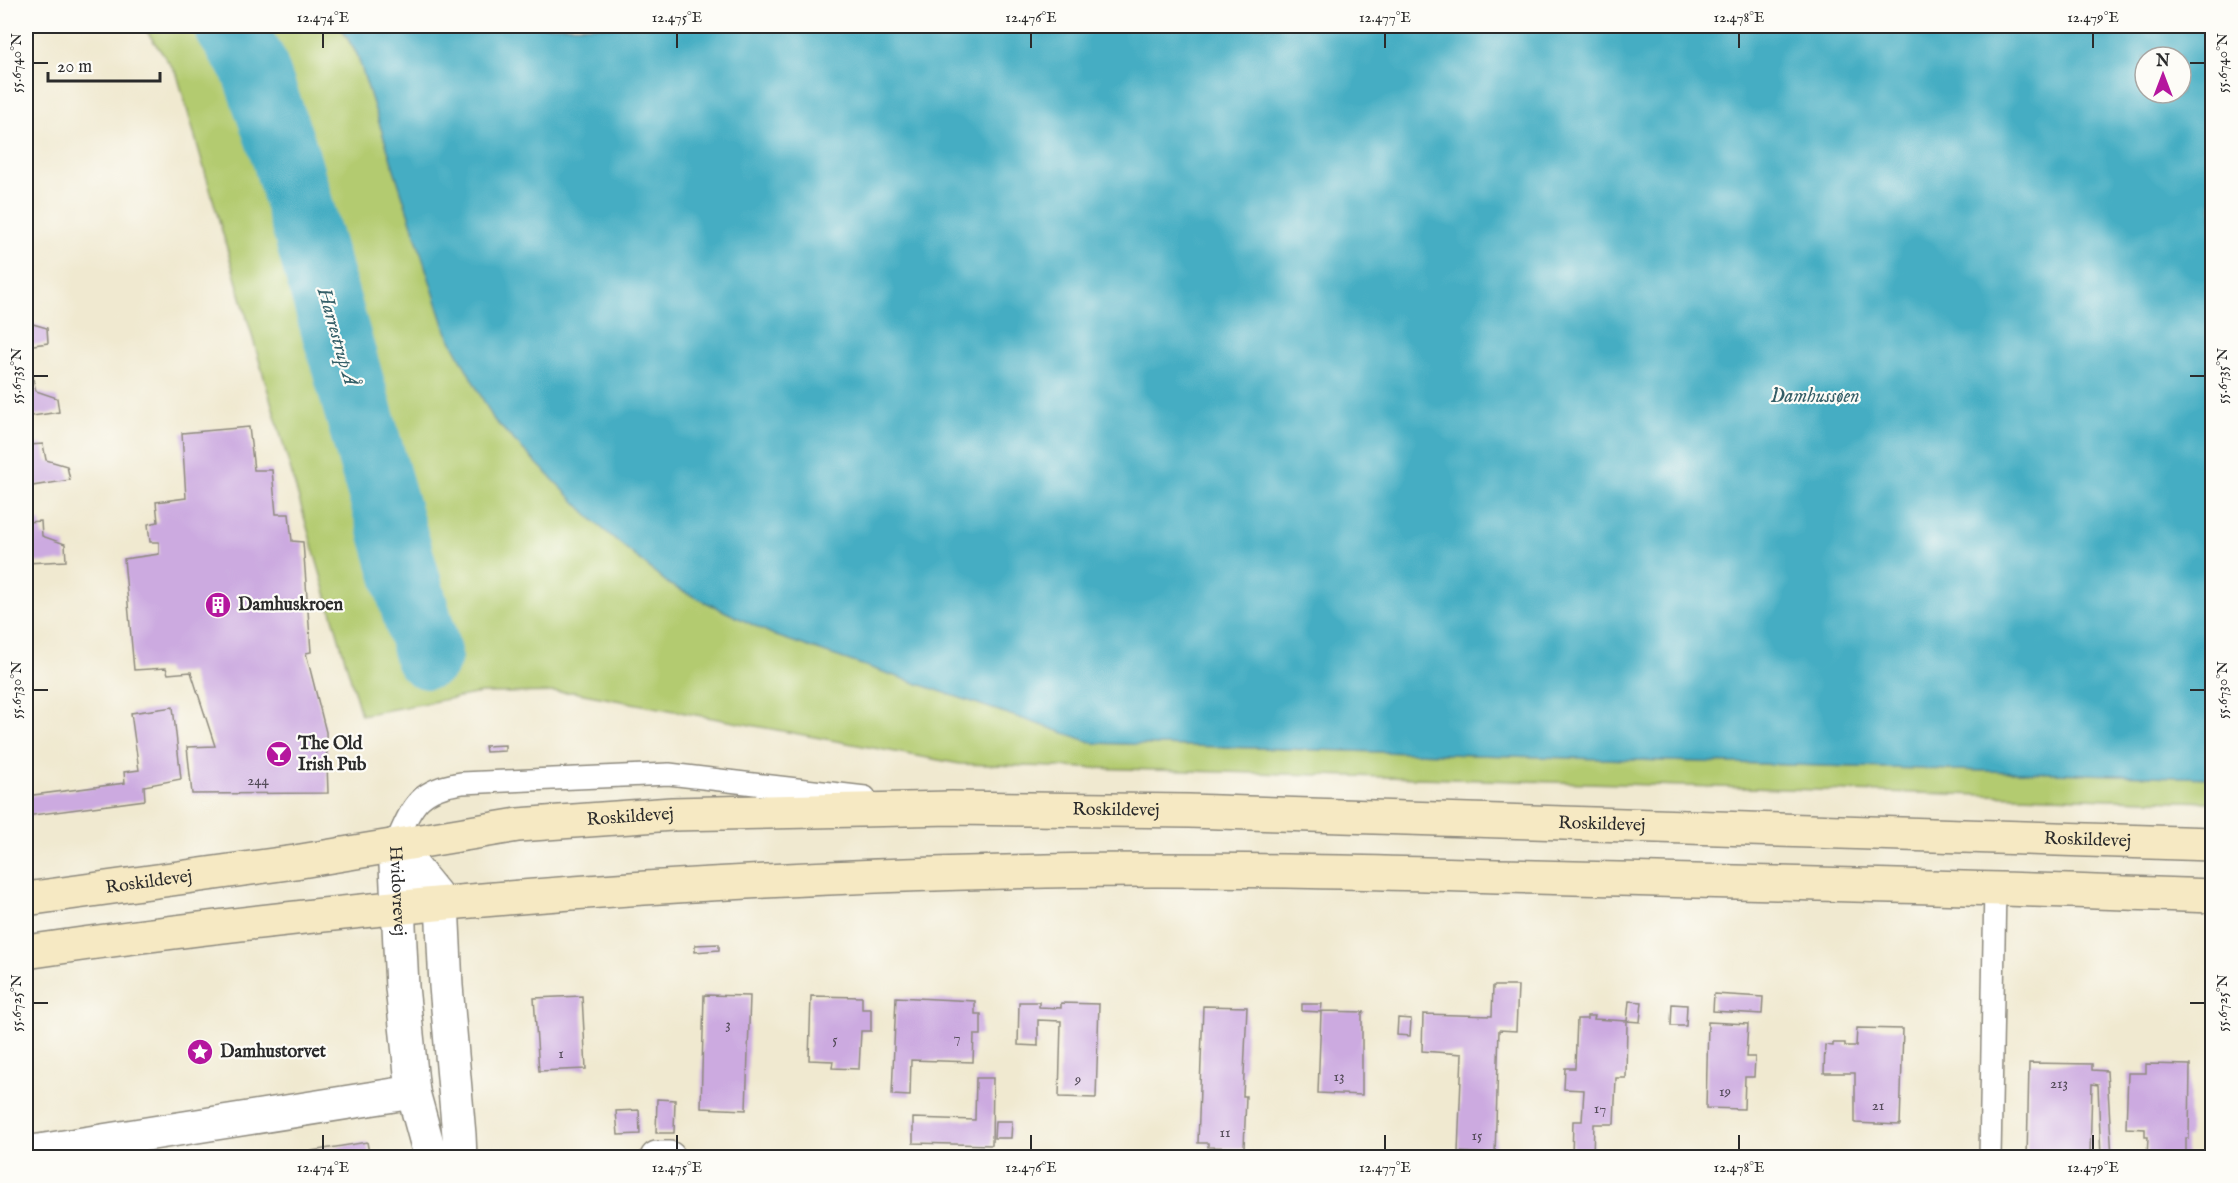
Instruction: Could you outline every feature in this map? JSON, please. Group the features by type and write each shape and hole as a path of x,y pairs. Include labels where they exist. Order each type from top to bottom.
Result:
{"main road":[{"name":"Roskildevej","path":"26,898 284,864 518,825 648,816 952,808 1189,811 2212,844"},
{"path":"26,952 442,903 723,884 952,874 1237,870 1995,888 2212,896"}],"street":[{"name":"Hvidovrevej","path":"395,845 442,903"},
{"name":"Hvidovrevej","path":"395,845 396,907 413,1092 431,1158"},
{"path":"442,903 446,986 460,1158"},
{"path":"26,1153 413,1092"},
{"path":"657,1158 669,1158"}],"lane":[{"path":"395,845 407,818 426,793 442,786 462,783 669,774 952,808"},
{"path":"1990,1158 1995,888"}],"green space":[{"path":"143,26 340,26 357,54 1094,743 2212,778 2212,802 960,764 573,692 481,693 361,715 177,74"}],"water":[{"name":"Damhussøen","path":"340,26 2212,26 2212,778 1094,743 776,636 670,585 598,525 494,420 446,331 357,54"}],"building":[{"path":"26,322 47,328 48,343 26,346"},
{"path":"26,375 32,375 36,391 57,398 59,412 26,417"},
{"name":"Damhuskroen","path":"249,427 254,470 272,470 276,514 289,514 292,541 303,542 311,652 306,653 326,732 328,793 192,794 187,747 215,746 191,672 168,674 166,668 134,670 124,559 159,554 159,542 150,542 148,524 158,522 156,502 186,498 182,433"},
{"path":"26,432 29,445 43,444 46,460 67,466 70,480 26,487"},
{"path":"41,521 42,536 65,544 66,561 26,563 26,522"},
{"path":"173,707 181,779 144,786 145,800 26,816 26,796 125,783 124,772 139,770 131,713"},
{"path":"505,745 505,751 486,752 485,746"},
{"path":"719,944 719,950 695,952 695,945"},
{"path":"1493,986 1518,986 1516,1031 1499,1030 1495,1154 1458,1152 1462,1054 1422,1051 1423,1014 1492,1016"},
{"path":"1714,994 1763,997 1762,1014 1713,1011"},
{"path":"704,995 750,996 746,1110 701,1108"},
{"path":"582,996 586,1069 539,1071 534,998"},
{"path":"811,996 862,997 862,1009 871,1009 871,1031 861,1031 859,1069 832,1068 833,1061 809,1060"},
{"path":"896,997 975,1001 975,1014 981,1014 981,1035 974,1035 973,1062 911,1060 910,1096 892,1095"},
{"path":"1629,1001 1642,1002 1640,1022 1627,1021"},
{"path":"1019,1002 1039,1002 1039,1007 1061,1008 1061,1003 1099,1004 1096,1098 1059,1097 1061,1021 1038,1020 1038,1046 1018,1045"},
{"path":"1302,1004 1322,1004 1321,1011 1364,1012 1362,1014 1362,1095 1318,1093 1321,1012 1302,1011"},
{"path":"1672,1004 1687,1005 1686,1026 1671,1026"},
{"path":"1203,1006 1247,1007 1243,1096 1246,1096 1244,1148 1208,1147 1208,1143 1198,1143"},
{"path":"1587,1016 1595,1016 1594,1019 1627,1021 1626,1078 1616,1078 1614,1124 1594,1124 1593,1157 1572,1156 1573,1121 1582,1121 1584,1090 1564,1089 1565,1068 1575,1068 1577,1019 1587,1019"},
{"path":"1398,1018 1411,1019 1410,1036 1397,1035"},
{"path":"1708,1022 1748,1024 1746,1057 1755,1057 1754,1077 1745,1077 1744,1109 1706,1108"},
{"path":"1857,1028 1903,1029 1900,1125 1855,1123 1855,1073 1824,1073 1825,1045 1845,1043 1845,1046 1856,1046"},
{"path":"2029,1063 2092,1064 2092,1070 2107,1071 2112,1158 2101,1158 2098,1085 2092,1084 2090,1158 2027,1158"},
{"path":"2146,1064 2190,1065 2189,1138 2186,1138 2186,1158 2147,1158 2148,1137 2145,1137 2145,1129 2126,1128 2128,1073 2146,1073"},
{"path":"976,1078 993,1078 992,1145 913,1143 913,1118 975,1120"},
{"path":"657,1099 675,1100 674,1133 656,1133"},
{"path":"639,1110 640,1134 618,1135 616,1111"},
{"path":"995,1121 1012,1121 1011,1138 994,1138"},
{"path":"367,1142 370,1158 280,1158 280,1156"}],"waterway":[{"name":"Harrestrup Å","path":"228,26 253,64 285,155 428,655"}],"place":[{"name":"Damhuskroen","path":"218,605"},
{"name":"The Old Irish Pub","path":"279,754"},
{"name":"Damhustorvet","path":"200,1052"}]}
